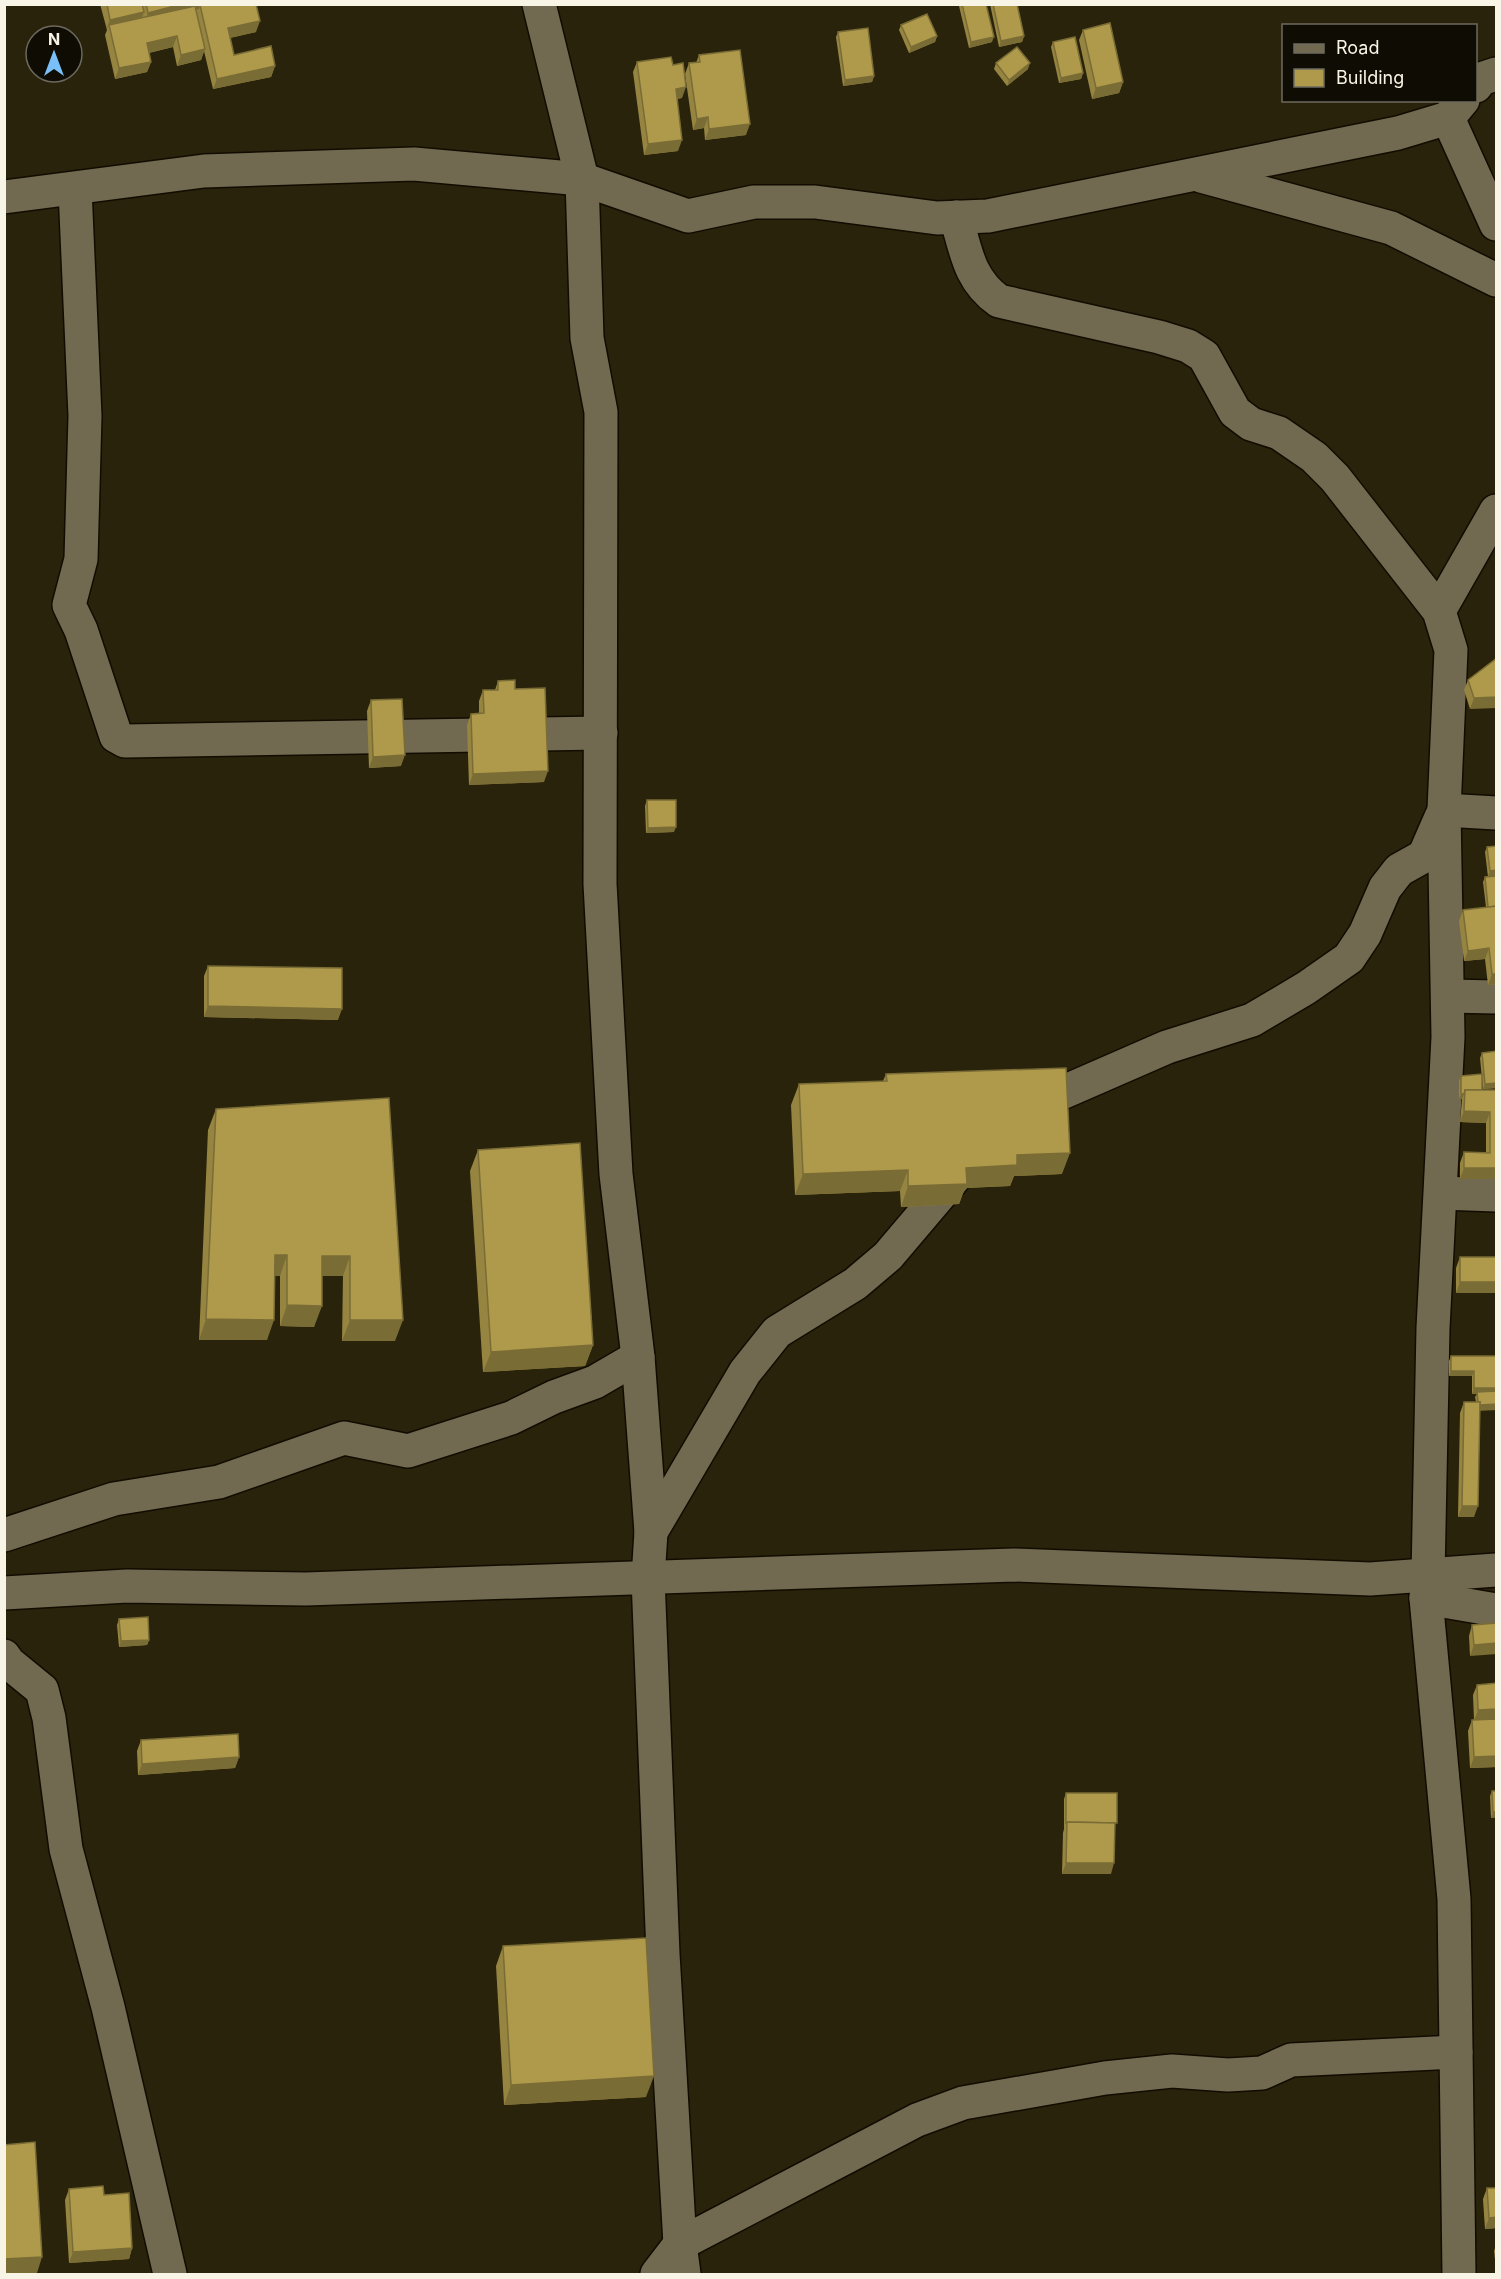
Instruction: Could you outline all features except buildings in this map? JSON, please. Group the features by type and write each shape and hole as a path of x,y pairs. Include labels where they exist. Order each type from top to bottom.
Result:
{"street":[{"path":"539,4 582,179 587,338 601,412 600,884 616,1174 638,1357 651,1532 648,1578 663,1954 682,2259"},
{"path":"1477,85 1481,79 1497,74"},
{"path":"4,197 204,171 414,164 582,179 688,216 754,202 816,202 937,218 988,216 1398,133 1455,109 1497,224"},
{"path":"1193,174 1391,228 1497,280"},
{"path":"75,189 85,416 81,559 69,605 81,630 116,736 125,741 601,733"},
{"path":"956,217 970,269 986,291 999,301 1159,337 1188,346 1204,356 1235,412 1251,424 1279,433 1314,457 1335,478 1439,611 1451,650 1444,810 1448,996 1441,1193 1433,1328 1427,1587 1454,1899 1459,2274"},
{"path":"1439,611 1497,511"},
{"path":"1444,810 1497,813"},
{"path":"1003,1124 1021,1110 1167,1047 1252,1020 1349,958 1365,934 1385,888 1399,870 1424,856 1444,810"},
{"path":"1448,996 1497,997"},
{"path":"651,1532 745,1372 777,1332 855,1284 888,1256 980,1148"},
{"path":"1441,1193 1497,1194"},
{"path":"4,1535 114,1499 219,1482 344,1438 408,1451 511,1418 554,1397 594,1382 638,1357"},
{"path":"6,1597 127,1586 306,1589 1014,1565 1370,1579 1427,1587 1497,1610"},
{"path":"1427,1587 1497,1570"},
{"path":"4,1656 9,1663 42,1690 49,1718 66,1849 108,2007 170,2274"},
{"path":"657,2274 917,2120 963,2103 1105,2078 1172,2071 1262,2073 1291,2060 1456,2052"},
{"path":"664,2274 682,2259"}]}
